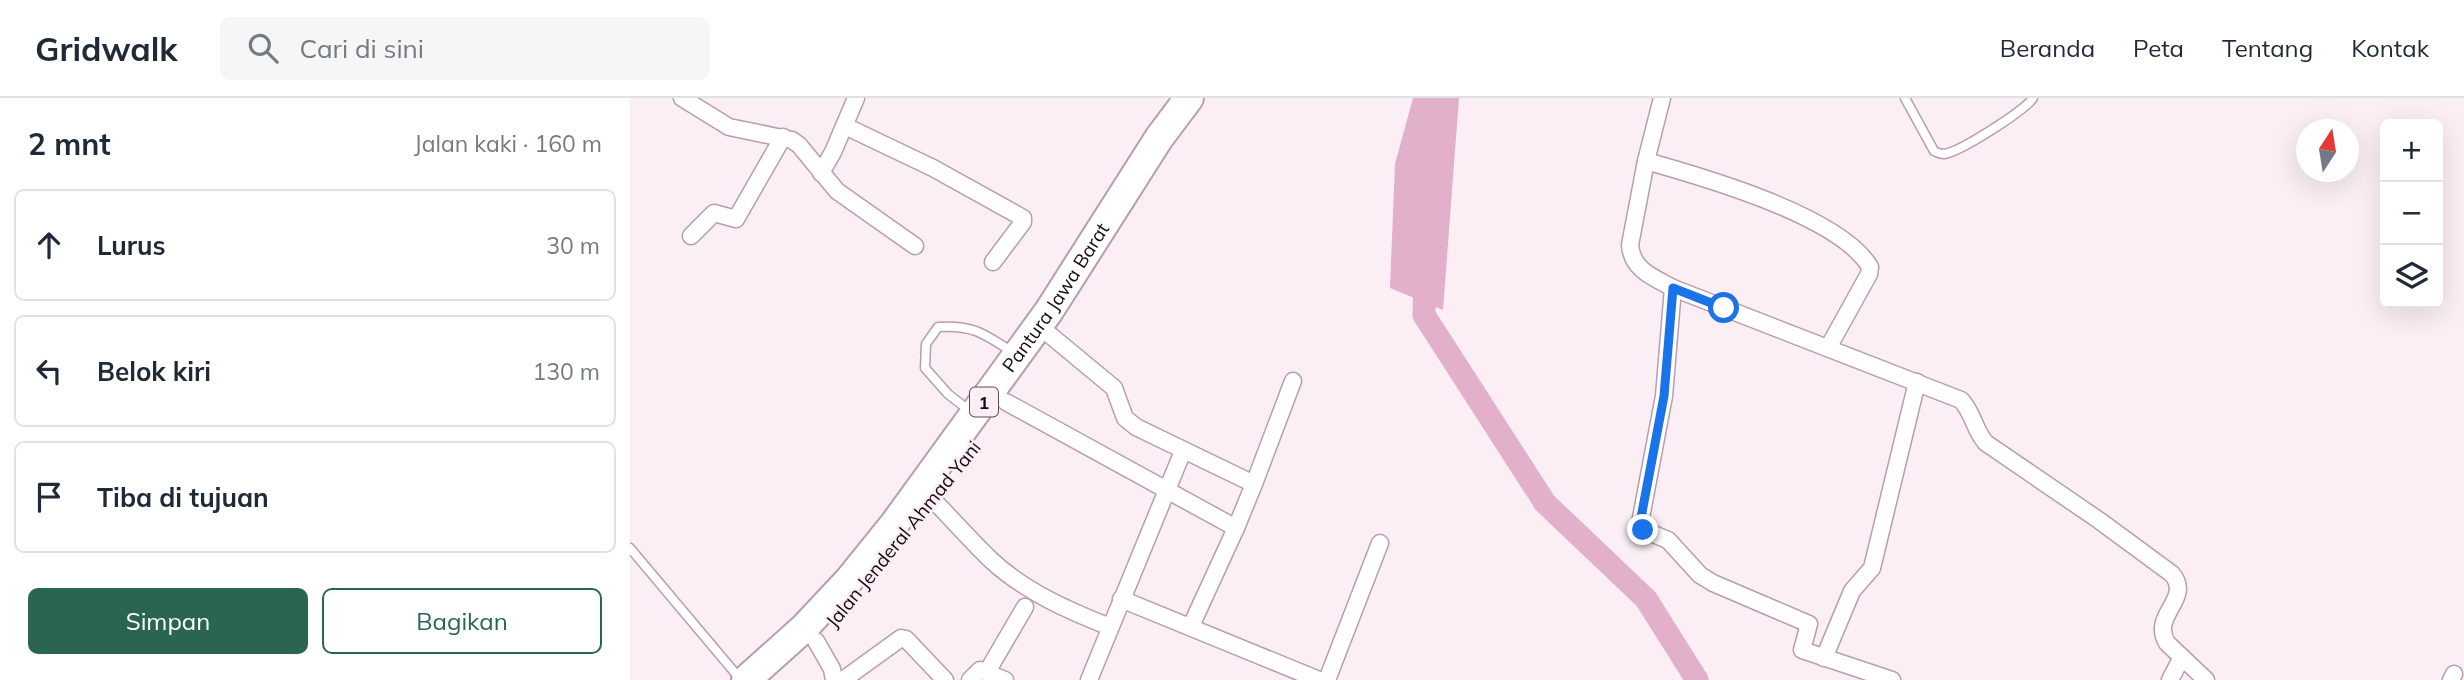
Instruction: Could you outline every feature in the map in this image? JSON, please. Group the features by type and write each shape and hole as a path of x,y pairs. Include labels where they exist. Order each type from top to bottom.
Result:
{"highway":[{"name":"Pantura Jawa Barat","path":"746,680 810,635 887,533 990,414 1068,282 1159,138 1189,98"},
{"name":"1","path":"1024,359 1050,335 1117,236 1178,138 1210,98"},
{"name":"Jalan Jenderal Ahmad Yani","path":"772,680 934,501 990,414"}],"street":[{"path":"682,98 729,127 783,137 799,145 837,191 915,246"},
{"path":"821,173 856,98"},
{"path":"1662,98 1646,161 1630,245 1631,255 1644,273 1673,288 1961,400 1973,414 1980,436 1986,443 2129,541 2172,574 2179,587 2162,629 2167,643 2206,680"},
{"path":"845,126 933,168 1023,218 1023,222 993,262"},
{"path":"691,236 714,213 736,219 783,137"},
{"path":"1646,161 1747,194 1807,218 1829,229 1859,253 1870,267 1868,274 1828,348"},
{"path":"1673,288 1664,396 1640,527 1668,540 1700,575 1713,583 1809,624 1802,650 1892,680"},
{"path":"1050,335 1114,388 1125,418 1136,427 1254,484"},
{"path":"1191,626 1236,528 1293,380"},
{"path":"1824,658 1852,591 1872,568 1917,382"},
{"path":"990,414 1111,457 1236,528"},
{"path":"1089,680 1183,451"},
{"path":"934,501 993,562 1055,603 1110,627"},
{"path":"1326,680 1380,543"},
{"path":"1121,599 1319,680"},
{"path":"987,672 1025,607"},
{"path":"810,635 832,669 834,680"},
{"path":"843,680 901,638 906,639 945,680"},
{"path":"2170,680 2182,657"},
{"path":"970,680 977,671 987,672 1005,680"}],"lane":[{"path":"1905,98 1931,148 1942,154 1957,150 2021,111 2033,98"},
{"path":"990,414 948,394 925,368 926,344 938,327 961,326 982,333 1024,359"},
{"path":"630,548 741,680"}],"shaded area":[{"path":"1413,98 1459,98 1443,310 1390,288 1395,164"}],"waterway":[{"path":"1425,273 1424,315 1545,503 1646,599 1697,680"}],"route":[{"path":"1643,530 1640,523 1664,396 1673,288 1724,308"}]}
